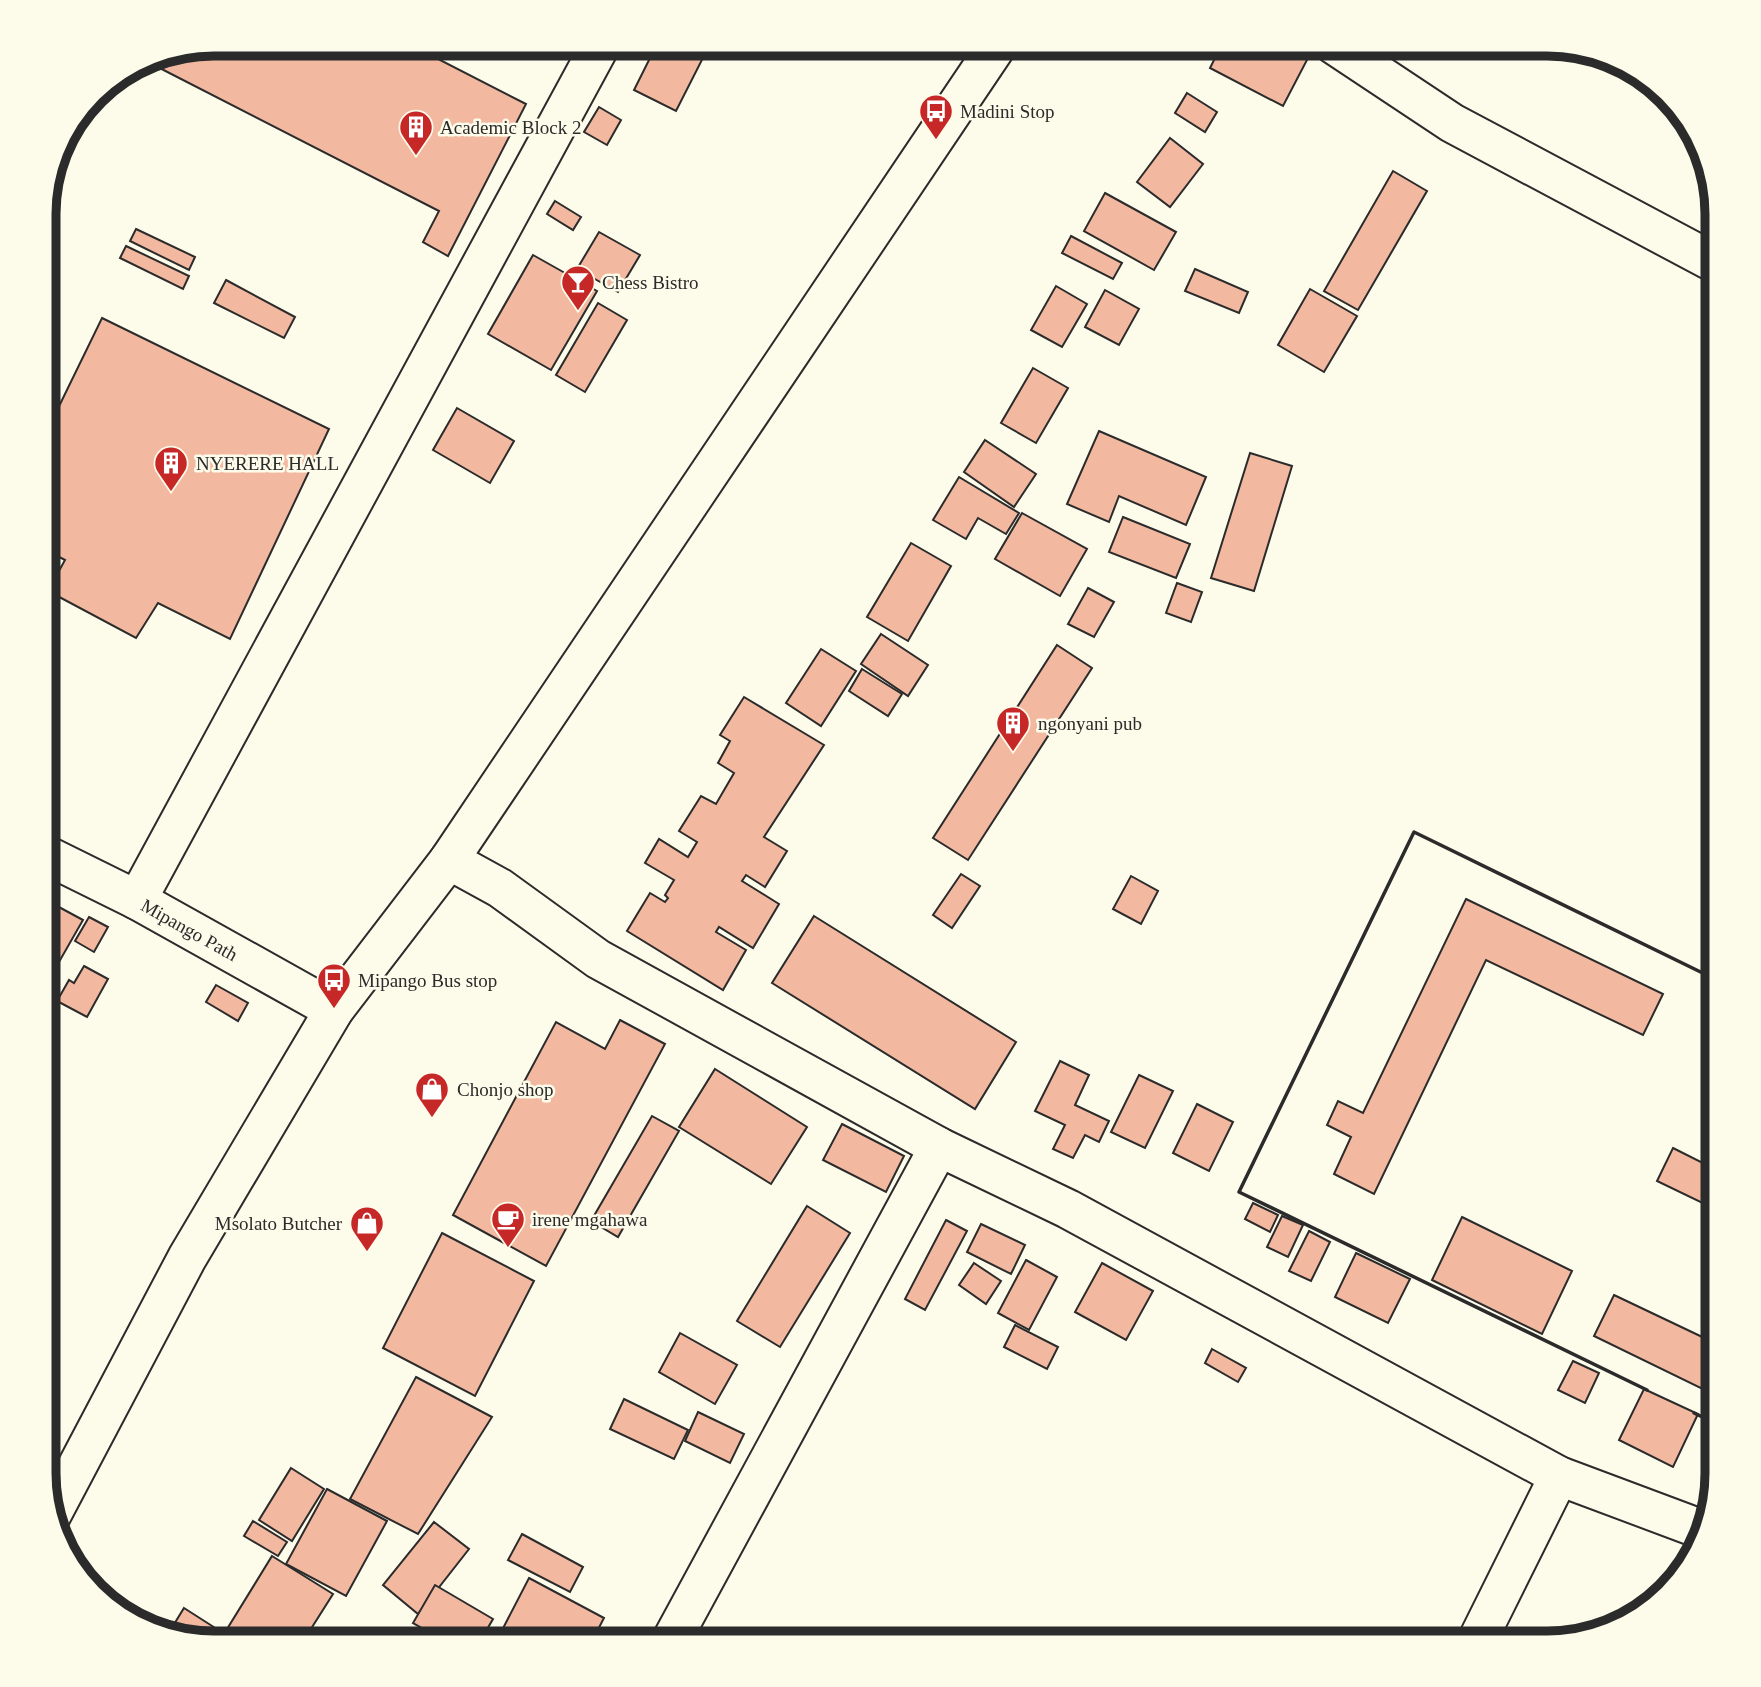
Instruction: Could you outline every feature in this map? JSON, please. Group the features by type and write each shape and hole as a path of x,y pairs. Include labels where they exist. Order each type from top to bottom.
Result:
{"main road":[{"path":"137,900 594,56"},
{"path":"59,1501 187,1258 334,1010 449,860 990,56"},
{"path":"1351,56 1452,123 1705,258"},
{"name":"Mipango Path","path":"56,860 137,900 334,1010"},
{"path":"449,860 500,888 598,959 939,1147 1068,1209 1559,1476 1695,1527"},
{"path":"677,1631 939,1147"},
{"path":"1482,1631 1559,1476"}],"building":[{"name":"Academic Block 2","path":"214,56 432,56 526,104 448,256 423,242 439,211 157,67 193,57"},
{"path":"651,56 704,56 676,111 634,90"},
{"path":"1216,56 1308,58 1283,106 1210,68"},
{"path":"1187,93 1217,112 1205,132 1175,113"},
{"path":"599,107 621,120 607,145 584,132"},
{"path":"1170,138 1203,164 1170,207 1137,182"},
{"path":"1393,171 1427,191 1358,310 1324,291"},
{"path":"1105,193 1176,232 1154,270 1084,231"},
{"path":"555,201 581,217 573,230 547,214"},
{"path":"136,229 195,257 189,270 130,241"},
{"path":"599,232 640,255 618,292 577,269"},
{"path":"1071,236 1122,263 1113,279 1062,253"},
{"path":"126,246 189,276 183,289 120,258"},
{"path":"533,255 597,291 551,370 488,334"},
{"path":"1195,269 1248,292 1239,313 1185,291"},
{"path":"226,280 295,317 284,338 214,303"},
{"path":"1056,286 1087,304 1062,347 1031,330"},
{"path":"1310,289 1357,316 1324,372 1278,345"},
{"path":"1105,290 1139,309 1119,345 1085,327"},
{"path":"598,303 627,320 585,392 556,375"},
{"name":"NYERERE HALL","path":"102,318 329,429 230,639 158,603 136,638 56,595 56,576 65,560 56,555 56,412"},
{"path":"1033,368 1068,388 1036,443 1001,423"},
{"path":"457,408 514,441 490,483 433,450"},
{"path":"1099,431 1206,477 1186,525 1119,496 1109,522 1067,504"},
{"path":"985,440 1036,474 1014,507 964,472"},
{"path":"1250,453 1292,466 1254,591 1211,578"},
{"path":"959,477 1019,513 1006,534 978,518 966,539 933,520"},
{"path":"1022,513 1087,549 1060,596 995,559"},
{"path":"1123,517 1190,544 1176,578 1109,552"},
{"path":"911,543 951,566 908,641 867,617"},
{"path":"1177,583 1202,592 1191,622 1166,613"},
{"path":"1088,588 1114,602 1094,637 1068,624"},
{"path":"881,634 928,665 908,696 861,664"},
{"name":"ngonyani pub","path":"1057,645 1092,668 968,860 933,838"},
{"path":"821,649 856,671 821,726 786,703"},
{"path":"862,669 902,694 888,716 849,691"},
{"path":"744,697 824,745 764,837 787,851 765,887 746,875 742,881 779,904 753,948 719,927 716,932 746,950 723,990 627,931 650,893 665,902 668,898 665,895 674,880 645,863 659,839 688,857 697,842 679,831 701,796 716,804 734,773 718,763 730,741 720,735"},
{"path":"961,874 980,886 952,928 933,915"},
{"path":"1131,876 1158,891 1141,924 1113,909"},
{"path":"1466,899 1663,994 1643,1035 1486,960 1374,1194 1334,1174 1351,1137 1327,1125 1338,1101 1363,1113"},
{"path":"56,905 83,920 59,962 56,960"},
{"path":"814,916 1016,1042 975,1109 772,983"},
{"path":"89,917 108,927 94,952 75,941"},
{"path":"84,966 108,979 87,1017 57,1001 69,980 74,983"},
{"path":"216,985 248,1003 238,1021 206,1002"},
{"path":"620,1020 665,1044 546,1266 453,1215 556,1022 605,1049"},
{"path":"1060,1061 1089,1075 1075,1105 1109,1121 1099,1142 1085,1135 1073,1158 1053,1149 1065,1125 1035,1111"},
{"path":"715,1069 807,1127 771,1184 679,1127"},
{"path":"1139,1075 1173,1091 1145,1148 1111,1132"},
{"path":"1197,1104 1233,1122 1209,1171 1173,1153"},
{"path":"652,1116 679,1131 618,1237 591,1221"},
{"path":"842,1124 904,1156 886,1192 823,1160"},
{"path":"1673,1148 1705,1164 1705,1204 1657,1181"},
{"path":"1253,1203 1278,1215 1270,1232 1245,1219"},
{"path":"807,1206 850,1233 780,1347 737,1321"},
{"path":"1282,1216 1303,1225 1288,1257 1267,1247"},
{"path":"1462,1217 1572,1271 1542,1334 1432,1280"},
{"path":"946,1220 967,1231 925,1310 905,1299"},
{"path":"981,1224 1025,1245 1011,1274 967,1252"},
{"path":"1309,1231 1330,1242 1311,1281 1289,1271"},
{"path":"442,1233 534,1281 475,1396 383,1348"},
{"path":"1356,1253 1410,1279 1388,1323 1335,1297"},
{"path":"1026,1260 1057,1277 1029,1330 998,1313"},
{"path":"974,1263 1001,1281 986,1304 959,1285"},
{"path":"1102,1263 1153,1291 1126,1340 1075,1312"},
{"path":"1614,1295 1705,1338 1705,1390 1594,1336"},
{"path":"1015,1325 1058,1347 1047,1369 1004,1347"},
{"path":"680,1333 737,1365 715,1404 659,1372"},
{"path":"1212,1349 1246,1368 1238,1382 1205,1363"},
{"path":"1573,1361 1599,1373 1585,1403 1558,1390"},
{"path":"416,1377 492,1417 418,1534 350,1499"},
{"path":"1644,1389 1698,1414 1673,1467 1619,1440"},
{"path":"624,1399 688,1430 674,1459 610,1429"},
{"path":"698,1412 744,1434 730,1463 685,1441"},
{"path":"291,1468 324,1489 292,1541 259,1520"},
{"path":"327,1489 387,1521 346,1596 286,1564"},
{"path":"253,1521 287,1542 278,1556 244,1536"},
{"path":"434,1522 469,1549 418,1614 383,1585"},
{"path":"522,1534 583,1567 570,1592 508,1560"},
{"path":"272,1556 333,1594 310,1631 226,1631"},
{"path":"529,1578 604,1618 597,1631 502,1631"},
{"path":"435,1585 493,1619 486,1631 427,1631 413,1623"},
{"path":"184,1608 220,1631 193,1630 173,1626"}],"wall":[{"path":"1647,1390 1239,1192 1414,832 1705,974"},
{"path":"1694,1413 1705,1418"}],"place":[{"name":"Madini Stop","path":"936,141"},
{"name":"Academic Block 2","path":"416,157"},
{"name":"Chess Bistro","path":"578,312"},
{"name":"NYERERE HALL","path":"171,493"},
{"name":"ngonyani pub","path":"1013,753"},
{"name":"Mipango Bus stop","path":"334,1010"},
{"name":"Chonjo shop","path":"432,1119"},
{"name":"irene mgahawa","path":"508,1249"},
{"name":"Msolato Butcher","path":"367,1253"}]}
